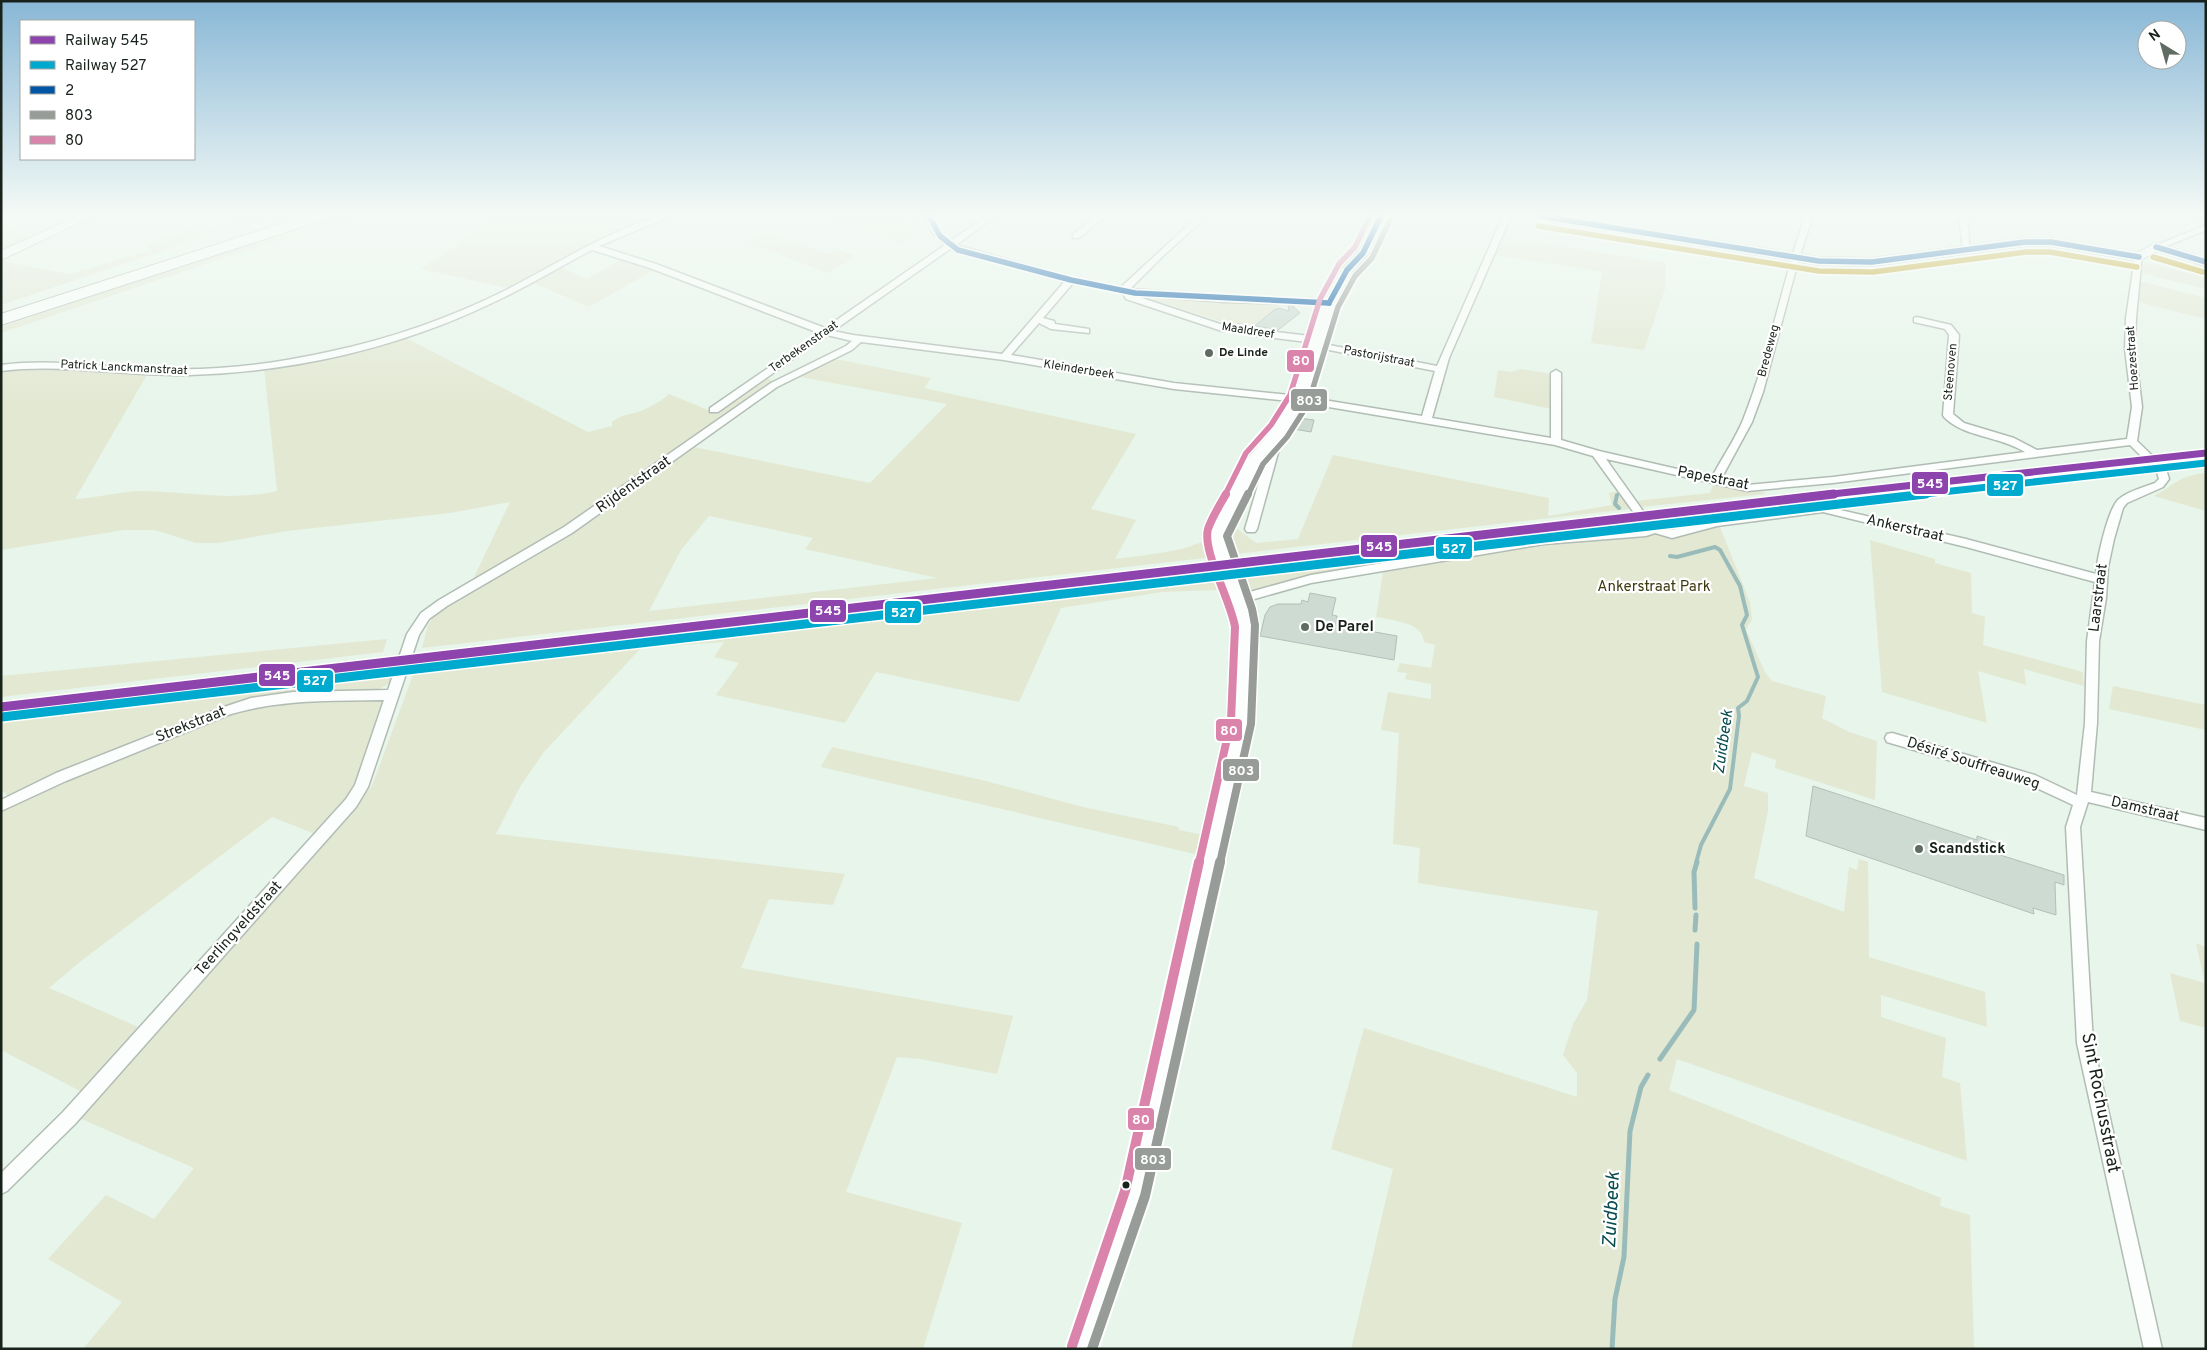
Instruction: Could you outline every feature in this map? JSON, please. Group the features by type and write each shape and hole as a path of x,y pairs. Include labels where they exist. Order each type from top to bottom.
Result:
{"highway":[{"path":"1,311 100,279"},
{"path":"1,320 127,279"}],"street":[{"name":"Patrick Lanckmanstraat","path":"1,368 37,363 140,371 190,372 309,359 380,341 478,306 533,279"},
{"name":"Kleinderbeek","path":"687,279 826,332 1004,357 1174,386 1299,399"},
{"name":"Terbekenstraat","path":"714,410 902,279"},
{"name":"Maaldreef","path":"1068,279 1125,291 1224,299 1329,303"},
{"path":"1125,291 1125,288 1134,279"},
{"path":"1081,1349 1135,1194 1241,722 1244,626 1234,586 1219,546 1217,534 1255,458 1279,431 1299,399 1329,303 1342,279"},
{"path":"1426,420 1440,368 1479,279"},
{"name":"Bredeweg","path":"1715,481 1747,422 1758,392 1789,279"},
{"name":"Hoezestraat","path":"2132,442 2137,407 2130,349 2131,318 2136,279"},
{"path":"1004,357 1072,280"},
{"name":"Maaldreef","path":"1125,291 1132,298 1222,328 1231,326 1250,329 1257,333 1318,343"},
{"path":"1038,320 1051,323 1051,326 1086,331"},
{"name":"Steenoven","path":"1917,320 1948,327 1954,335 1948,415 1952,421 1962,426 2009,439 2034,454"},
{"name":"Rijdentstraat","path":"413,634 417,625 434,608 568,530 716,429 774,386 849,348 859,338"},
{"name":"Pastorijstraat","path":"1318,343 1440,368"},
{"path":"1556,373 1556,442"},
{"name":"Papestraat","path":"1299,399 1556,442 1597,454 1747,488 1833,480 2132,442"},
{"path":"1251,529 1279,431"},
{"name":"Laarstraat","path":"2082,799 2091,723 2093,641 2100,598 2100,579 2108,539 2118,508 2123,501 2159,485 2164,479 2162,471 2132,442"},
{"path":"1597,454 1644,520 1654,530"},
{"name":"Ankerstraat","path":"1234,586 1250,596 1267,590 1321,578 1544,540 1654,530 1672,534 1717,522 1822,509 1966,543 2100,579"},
{"name":"Teerlingveldstraat","path":"1,1185 69,1118 351,803 361,787 413,634"},
{"name":"Strekstraat","path":"1,806 61,777 223,712 251,703 293,697 395,688"},
{"name":"Désiré Souffreauweg","path":"1892,738 2030,779 2082,799"},
{"name":"Damstraat","path":"2082,799 2206,824"},
{"name":"Sint Rochusstraat","path":"2082,799 2073,827 2085,1043 2153,1349"}],"green space":[{"path":"1,279 79,279 1,305"},
{"path":"142,279 161,279 1,333 1,327"},
{"path":"466,279 529,279 511,289"},
{"path":"536,279 638,279 589,307 531,282"},
{"path":"1601,279 1665,279 1665,289 1644,350 1591,343"},
{"path":"2165,279 2206,279 2206,289"},
{"path":"2139,281 2206,298 2206,319 2138,302"},
{"path":"1145,297 1283,303 1253,327 1226,323"},
{"path":"402,336 588,432 612,426 612,422 618,418 646,409 669,394 718,414 766,378 776,382 571,533 694,447 870,483 947,404 795,376 831,358 931,378 924,388 1136,434 1091,509 1136,520 1115,559 1173,551 1207,542 1213,557 422,648 428,625 435,614 466,594 510,502 450,513 287,531 218,543 196,543 155,530 124,530 1,550 1,369 24,365 148,373 75,499 139,491 243,496 277,491 264,367","holes":["709,516 813,538 805,549 937,578 649,611 681,550"]},
{"path":"1521,369 1551,374 1552,409 1494,397 1498,370 1510,372"},
{"path":"1333,455 1549,498 1548,516 1612,505 1609,493 1619,491 1630,509 1227,555 1224,540 1226,533 1258,468 1260,469 1236,528 1256,543 1298,539"},
{"path":"2206,473 2206,511 2154,496 2183,478"},
{"path":"1713,485 1742,491 1764,492 1765,494 1641,507 1636,501 1710,493"},
{"path":"1638,522 1645,531 1383,564 1289,580 1251,591 1244,587 1236,569"},
{"name":"Ankerstraat Park","path":"1719,525 1750,602 1752,619 1746,630 1765,672 1772,681 1826,696 1822,718 1849,732 1877,741 1875,800 1775,768 1776,760 1752,752 1744,786 1768,793 1768,811 1754,878 1844,912 1849,867 1857,870 1859,859 1868,862 1869,957 1985,992 1987,1027 1881,995 1881,1017 1946,1038 1942,1077 1960,1083 1967,1161 1677,1059 1669,1090 1941,1198 1940,1206 1970,1215 1974,1349 1351,1349 1393,1169 1331,1149 1364,1028 1577,1097 1577,1073 1563,1055 1573,1024 1587,1000 1598,911 1418,883 1420,848 1393,844 1399,733 1381,730 1388,692 1431,699 1431,684 1405,679 1407,673 1397,672 1400,663 1431,668 1435,645 1424,642 1422,635 1412,626 1376,617 1384,567 1536,544 1652,533 1673,537"},
{"path":"1870,540 1935,559 1935,563 1971,573 1972,613 1985,617 1983,645 2083,672 2084,686 2024,669 2026,685 1978,671 1987,723 1882,692"},
{"path":"1219,571 1222,585 1216,590 1162,592 1061,608 1019,702 876,672 845,723 716,695 739,663 714,657 724,642 641,648 544,752 521,785 496,834 845,874 833,905 769,899 741,968 1013,1016 997,1074 920,1059 897,1057 846,1192 962,1223 923,1349 83,1349 122,1302 48,1259 106,1195 154,1219 194,1168 79,1118 372,786 417,664"},
{"path":"387,639 383,652 1,697 1,676"},
{"path":"395,667 390,683 374,692 264,698 10,798 1,789 1,713"},
{"path":"2113,686 2206,705 2206,730 2109,709"},
{"path":"383,698 387,700 357,789 318,835 272,817 81,961 49,988 143,1029 84,1093 1,1050 1,810 64,779 238,709 267,703"},
{"path":"832,747 982,780 1083,807 1179,827 1179,830 1203,835 1199,855 821,767"},
{"path":"2196,943 2206,947 2206,1028 2180,1021 2170,973 2205,983"}],"building":[{"path":"1288,306 1293,306 1300,313 1278,330 1255,326 1274,310 1279,308 1289,311"},
{"path":"1298,418 1314,420 1311,432 1294,429"},
{"name":"De Parel","path":"1310,593 1336,598 1332,615 1337,616 1336,625 1397,636 1394,660 1260,636 1265,615 1270,607 1278,604 1301,604 1302,600 1308,602"},
{"name":"Scandstick","path":"1813,786 1977,840 1977,836 1997,843 1997,854 2064,875 2064,885 2055,882 2056,915 2033,908 2034,914 1806,836"}],"waterway":[{"name":"Zuidbeek","path":"1617,495 1615,504 1619,508"},
{"name":"Zuidbeek","path":"1630,524 1634,532"},
{"name":"Zuidbeek","path":"1670,556 1677,557 1715,547 1720,550 1740,586 1747,615 1742,625 1758,677 1747,701 1738,708 1739,716 1730,789 1701,845 1696,863"},
{"name":"Zuidbeek","path":"1695,908 1694,872 1697,862"},
{"name":"Zuidbeek","path":"1695,930 1696,915"},
{"name":"Zuidbeek","path":"1660,1059 1694,1010 1697,944"},
{"name":"Zuidbeek","path":"1612,1349 1615,1299 1624,1257 1630,1131 1641,1087 1648,1075"}],"rail line":[{"name":"545","path":"1,707 1776,500 2206,453"},
{"name":"527","path":"2,717 1777,510 2206,463"}],"transit line":[{"name":"2","path":"1067,279 1135,293 1329,303"},
{"name":"80","path":"1072,1346 1125,1191 1231,721 1235,627 1233,614 1209,549 1208,530 1246,453 1271,425 1290,395 1320,299 1331,279"},
{"name":"2","path":"1329,303 1342,279"},
{"name":"803","path":"1092,1349 1145,1196 1251,724 1255,625 1252,609 1227,536 1263,464 1287,437 1308,404 1338,307 1353,279"}],"place":[{"name":"De Linde","path":"1209,353"},
{"name":"De Parel","path":"1305,627"},
{"name":"Scandstick","path":"1919,849"}]}
